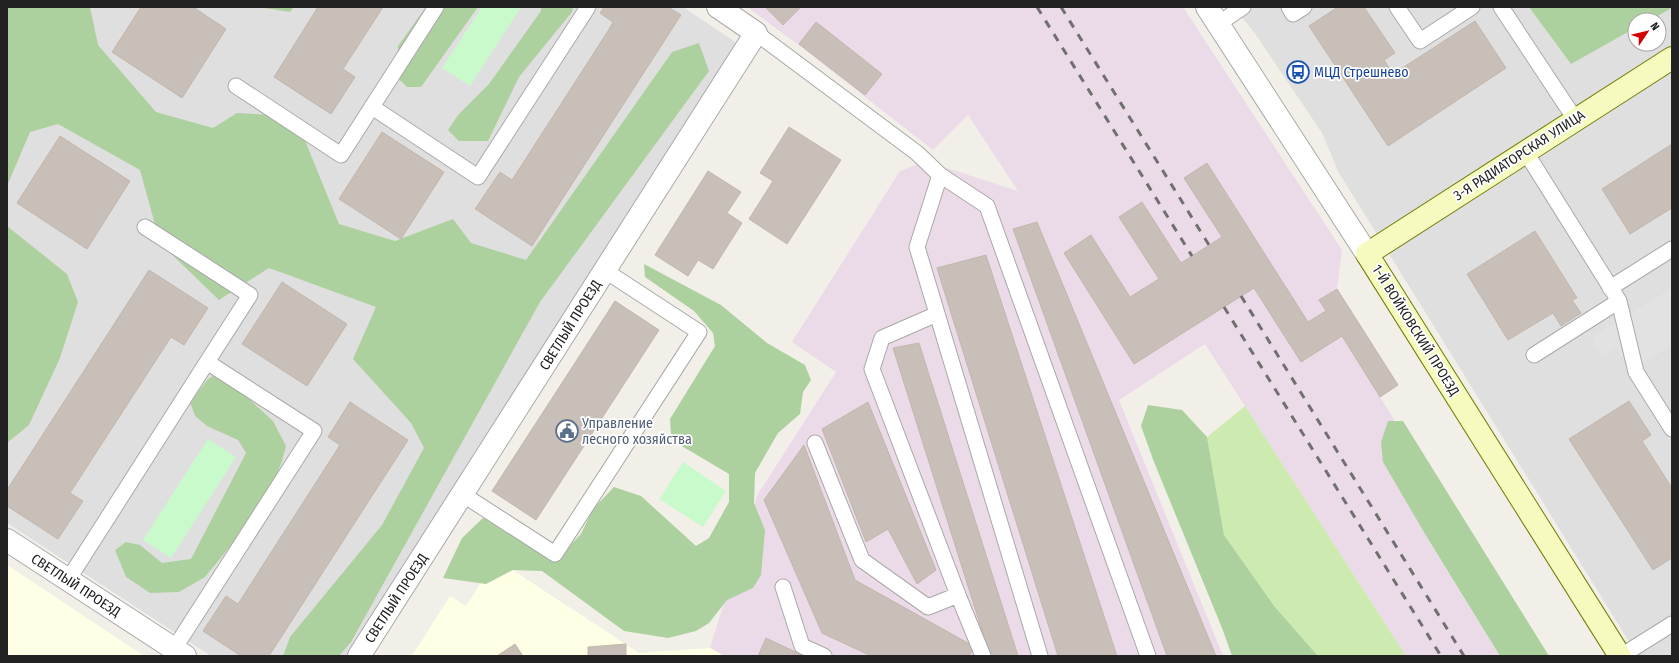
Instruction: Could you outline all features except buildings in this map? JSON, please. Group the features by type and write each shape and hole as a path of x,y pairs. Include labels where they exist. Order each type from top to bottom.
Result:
{"street":[{"path":"718,7 756,33"},
{"name":"1-Й ВОЙКОВСКИЙ ПРОЕЗД","path":"1212,16 1367,254 1620,656"},
{"name":"СВЕТЛЫЙ ПРОЕЗД","path":"359,656 756,33"},
{"name":"3-Я РАДИАТОРСКАЯ УЛИЦА","path":"1367,254 1525,151 1672,58"},
{"name":"СВЕТЛЫЙ ПРОЕЗД","path":"7,540 177,653"}],"lane":[{"path":"236,86 341,155 436,7"},
{"path":"372,108 478,177 588,7"},
{"path":"1212,16 1243,7"},
{"path":"1289,7 1293,14 1304,7"},
{"path":"1397,7 1420,41 1472,7"},
{"path":"1501,7 1575,119"},
{"path":"756,33 917,153 940,175 987,206 1148,656"},
{"path":"1525,151 1619,301 1636,372 1672,429"},
{"path":"940,175 917,247 1040,656"},
{"path":"68,580 250,296 145,227"},
{"path":"1610,288 1672,249"},
{"path":"462,494 555,554 698,332 604,270"},
{"path":"1534,355 1619,301"},
{"path":"937,314 882,338 872,369 958,596 983,656"},
{"path":"177,653 314,431 207,362"},
{"path":"815,443 862,560 928,607 958,596"},
{"path":"783,587 802,646 824,656"},
{"path":"1620,656 1672,624"}],"shaded area":[{"path":"7,7 683,7 734,41 737,48 346,656 211,656 7,523"},
{"path":"747,7 1183,7 1342,250 1337,289 1398,385 1380,397 1452,513 1428,540 1500,656 1406,656 1205,344 1119,400 1223,656 724,656 710,648 758,494 836,372 792,342 900,171 925,161 1018,191 968,115 933,150 796,43"},
{"path":"1233,7 1672,7 1672,656 1638,656 1339,173 1322,133 1254,32"},
{"path":"1672,288 1672,345 1631,371 1616,347 1602,356 1591,338"},
{"path":"496,559 639,653 710,648 724,656 412,656 450,596 466,606"},
{"path":"7,565 144,656 7,656"}],"green space":[{"path":"7,7 90,7 98,45 156,112 213,128 237,113 295,116 339,224 395,241 453,219 471,243 526,260 672,52 699,43 709,71 540,302 351,642 339,656 283,656 290,637 382,525 424,448 411,423 353,359 376,307 269,268 219,300 160,243 140,170 58,124 30,132 7,186"},
{"path":"258,7 294,7 290,12"},
{"path":"426,7 478,7 421,87 407,87 397,77 398,46"},
{"path":"482,7 521,7 470,86 442,68"},
{"path":"541,7 573,7 572,12 519,77 488,141 459,141 448,130 458,115 489,84 541,11"},
{"path":"1529,7 1672,7 1665,12 1627,12 1627,32 1571,64"},
{"path":"7,226 67,274 78,302 60,358 29,425 7,443"},
{"path":"644,264 721,305 767,343 805,365 811,380 803,392 800,414 778,433 755,473 754,503 765,530 761,575 753,588 727,600 709,623 696,631 668,638 624,631 542,571 513,570 486,584 443,578 462,538 483,518 506,521 555,561 581,534 593,509 614,487 641,496 696,546 709,538 729,502 729,474 680,445 671,434 670,419 715,346 713,333 694,311 645,277"},
{"path":"220,372 273,421 286,446 282,461 267,501 205,577 179,592 150,593 126,577 115,550 126,542 140,545 162,563 191,559 246,453 238,440 207,426 195,416 190,402 208,379"},
{"path":"1148,405 1182,410 1207,437 1224,535 1275,607 1318,656 1232,656 1141,426"},
{"path":"1245,406 1406,656 1318,656 1275,607 1224,535 1207,437"},
{"path":"1388,421 1403,421 1549,656 1500,656 1428,539 1383,462 1381,442"},
{"path":"208,439 236,457 171,558 143,540"},
{"path":"683,462 726,491 703,527 659,499"}],"railway":[{"path":"1037,7 1192,256"},
{"path":"1061,7 1209,245"},
{"path":"1241,296 1464,656"},
{"path":"1224,307 1441,656"}],"place":[{"name":"МЦД Стрешнево","path":"1298,72"},
{"name":"Управление лесного хозяйства","path":"567,431"}]}
